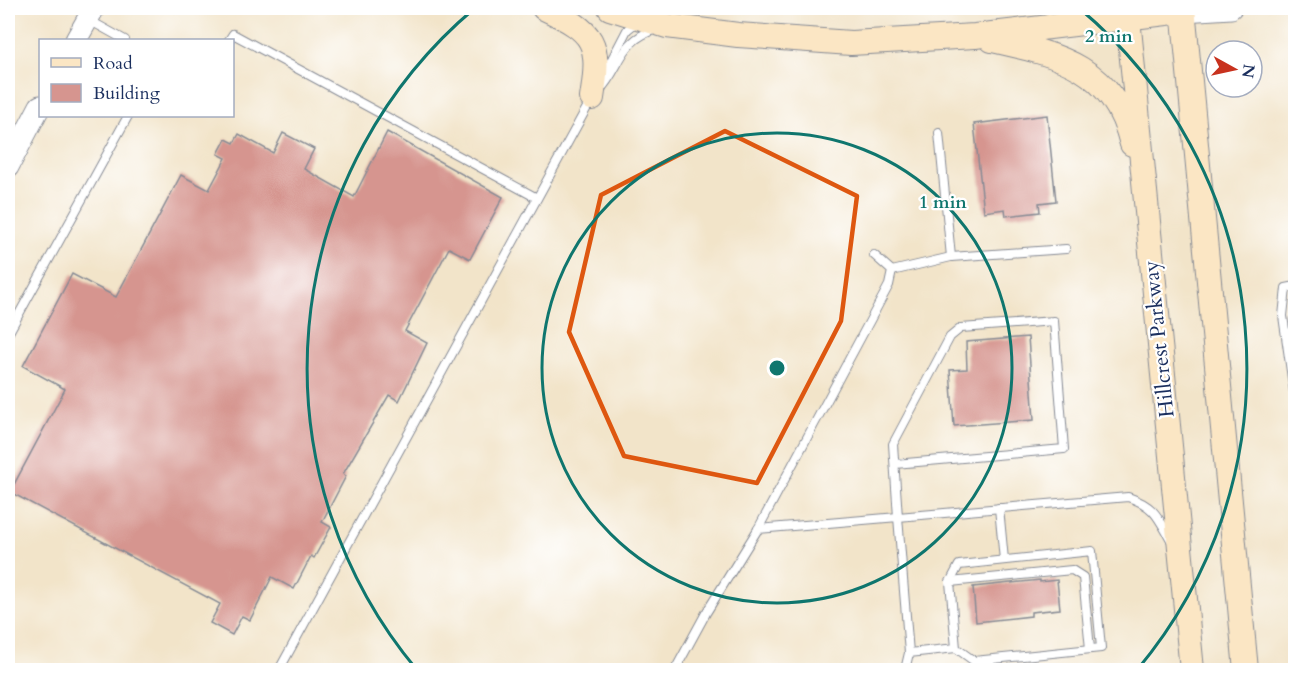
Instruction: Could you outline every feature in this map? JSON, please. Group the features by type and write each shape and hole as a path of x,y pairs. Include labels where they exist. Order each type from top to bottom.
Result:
{"main road":[{"path":"544,8 569,20 585,32 595,50 596,70 592,98"},
{"path":"610,8 738,35 851,43 975,36 1127,12 1183,9 1246,670"},
{"name":"Hillcrest Parkway","path":"1127,12 1192,670"},
{"path":"975,36 1049,53 1085,70 1104,90 1119,111 1130,136 1145,202"}],"street":[{"path":"1183,9 1232,8"},
{"path":"77,39 91,13"},
{"path":"8,167 39,108"}],"lane":[{"path":"91,13 124,39"},
{"path":"279,670 627,30 655,17"},
{"path":"592,98 606,84 622,51 642,33 655,17"},
{"path":"230,39 232,34 537,198"},
{"path":"8,334 127,117"},
{"path":"939,133 951,257"},
{"path":"892,271 951,257 1066,249"},
{"path":"874,255 892,271"},
{"path":"675,670 706,613 758,529 889,285 892,271"},
{"path":"1296,286 1286,288 1283,316 1296,406"},
{"path":"895,464 1064,449 1054,321 961,328 950,337 893,444 909,653 905,670"},
{"path":"758,529 1128,497 1144,502 1155,511 1181,559"},
{"path":"999,508 1004,560"},
{"path":"909,653 956,648 974,661 1101,648 1092,552 958,565 950,582 956,648"},
{"path":"950,582 1072,570 1083,577 1090,649"}],"highlighted area":[{"path":"725,131 857,196 841,321 757,483 624,456 569,332 601,195"}],"building":[{"path":"1047,115 1056,201 1039,203 1040,212 1006,216 1005,209 984,212 974,124"},
{"path":"387,132 503,197 470,259 449,248 405,331 427,343 399,401 389,395 343,474 346,476 322,522 331,527 314,558 311,556 294,589 272,577 250,620 242,616 232,635 210,623 220,604 10,492 65,389 23,366 72,274 116,297 181,175 209,190 226,158 218,154 226,139 234,143 239,134 273,153 283,133 314,149 304,169 354,197"},
{"path":"1028,337 1034,420 954,426 950,370 967,369 966,342"},
{"path":"1040,580 1040,582 1057,580 1060,609 1031,612 1031,616 976,622 973,587"}]}
